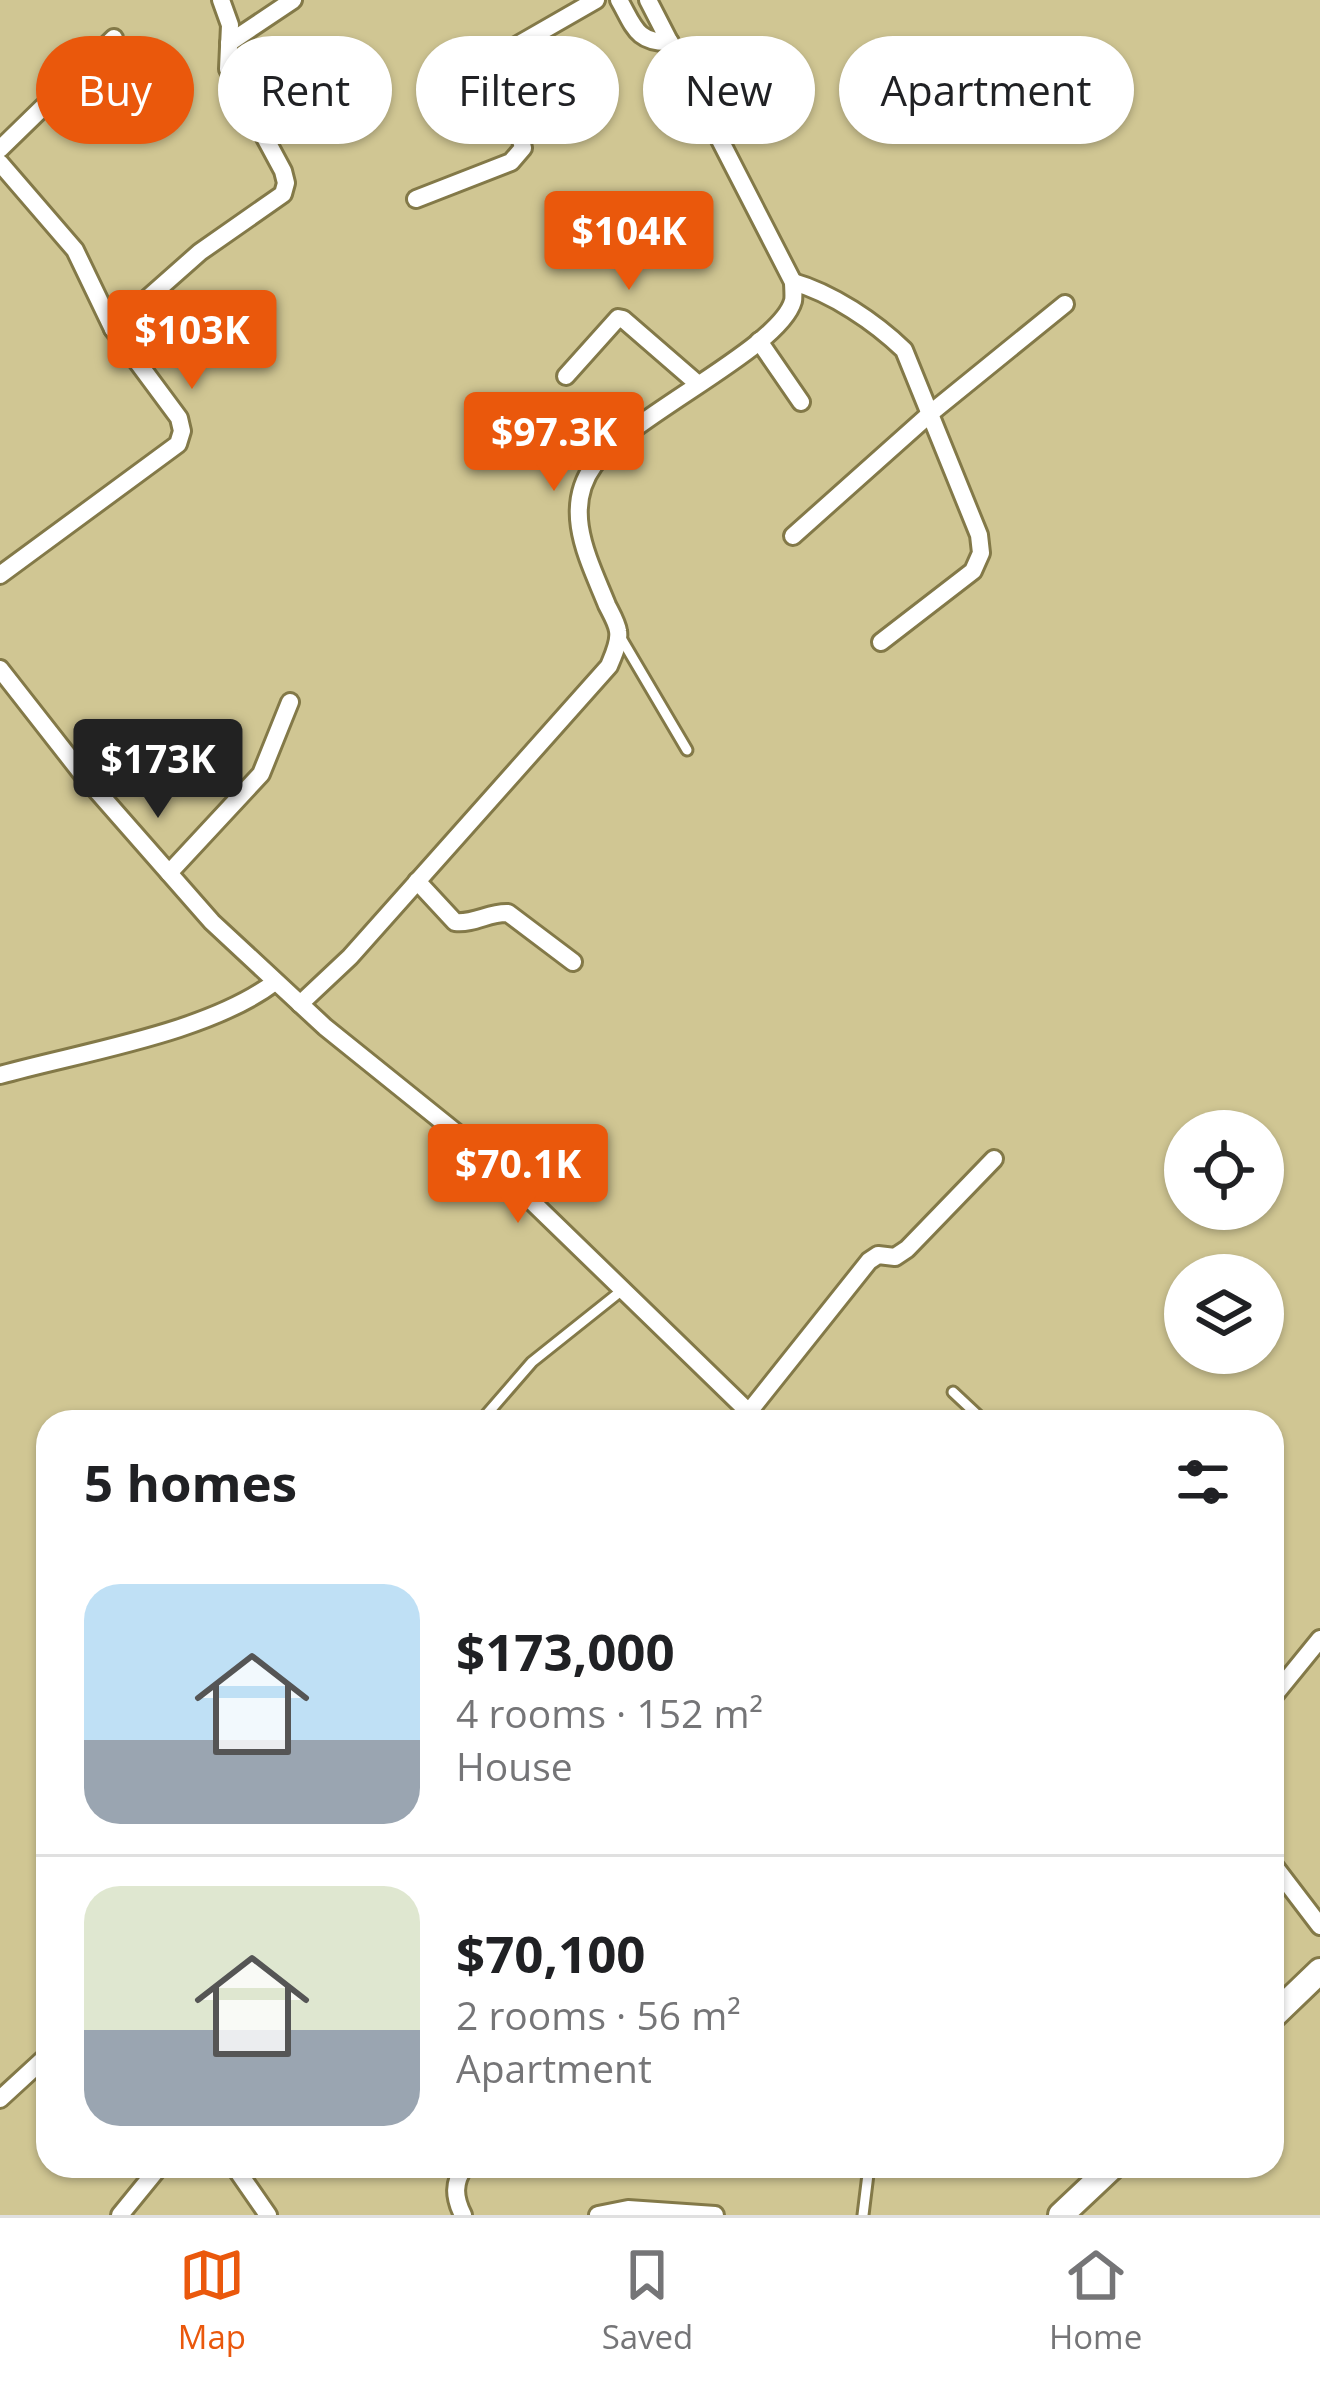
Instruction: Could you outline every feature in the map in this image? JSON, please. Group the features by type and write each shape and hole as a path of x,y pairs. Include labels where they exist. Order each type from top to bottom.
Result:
{"main road":[{"path":"1284,2006 1320,1971"},
{"path":"1061,2215 1100,2178"}],"street":[{"path":"221,0 229,15 229,36"},
{"path":"239,36 293,0"},
{"path":"534,36 596,0"},
{"path":"619,0 643,38"},
{"path":"648,0 667,36"},
{"path":"0,149 36,114"},
{"path":"113,328 200,252 283,194 283,171 268,144"},
{"path":"416,200 511,163 520,155 522,144"},
{"path":"300,1004 350,957 609,667 619,633 579,530 583,482 624,435 759,341 782,321 794,299 793,282 722,144"},
{"path":"0,163 75,250 113,328 179,418 182,430 178,444 0,575"},
{"path":"793,282 811,287 887,334 914,365 979,536 981,553 973,571 881,642"},
{"path":"793,536 932,412 1065,304"},
{"path":"566,376 617,318 698,383"},
{"path":"759,341 801,402"},
{"path":"0,669 83,775 274,982 484,1155 745,1410"},
{"path":"169,873 261,774 290,702"},
{"path":"418,881 455,922 471,924 508,913 573,962"},
{"path":"0,1075 186,1024 231,1008 274,982"},
{"path":"759,1410 869,1261 878,1255 895,1257 907,1249 994,1159"},
{"path":"1284,1683 1320,1639"},
{"path":"1284,1879 1320,1926"},
{"path":"0,2099 36,2066"},
{"path":"120,2215 150,2178"},
{"path":"242,2178 268,2215"},
{"path":"459,2178 456,2200 463,2215"},
{"path":"598,2215 628,2209 715,2215"}],"lane":[{"path":"619,633 687,750"},
{"path":"490,1410 532,1362 621,1291"},
{"path":"953,1391 973,1410"},
{"path":"863,2215 868,2178"}]}
